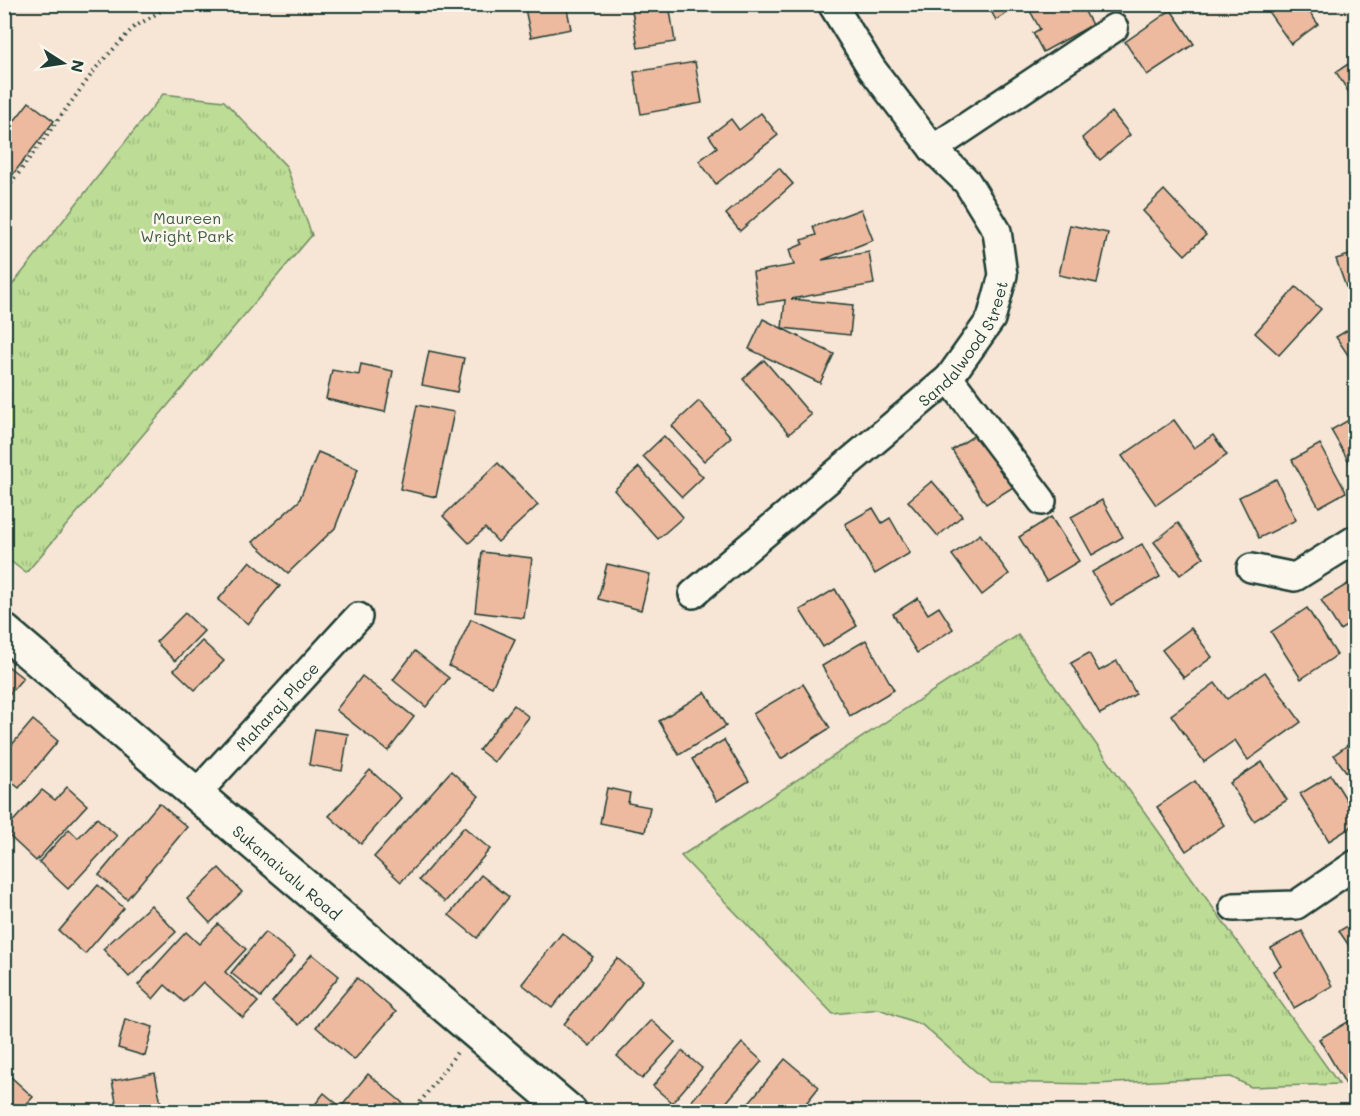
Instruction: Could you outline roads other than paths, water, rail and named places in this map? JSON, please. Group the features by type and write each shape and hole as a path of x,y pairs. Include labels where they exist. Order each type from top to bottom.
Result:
{"main road":[{"name":"Sukanaivalu Road","path":"4,631 570,1112"}],"street":[{"name":"Sandalwood Street","path":"693,594 949,378 991,319 1003,275 997,231 967,182 933,149 872,69 832,4"},
{"path":"933,149 1114,28"},
{"path":"949,378 1042,501"},
{"path":"1251,568 1295,577 1356,538"},
{"name":"Maharaj Place","path":"197,793 358,617"},
{"path":"1234,907 1296,905 1356,864"}],"park label":[{"name":"Maureen Wright Park","path":"187,226"}]}
